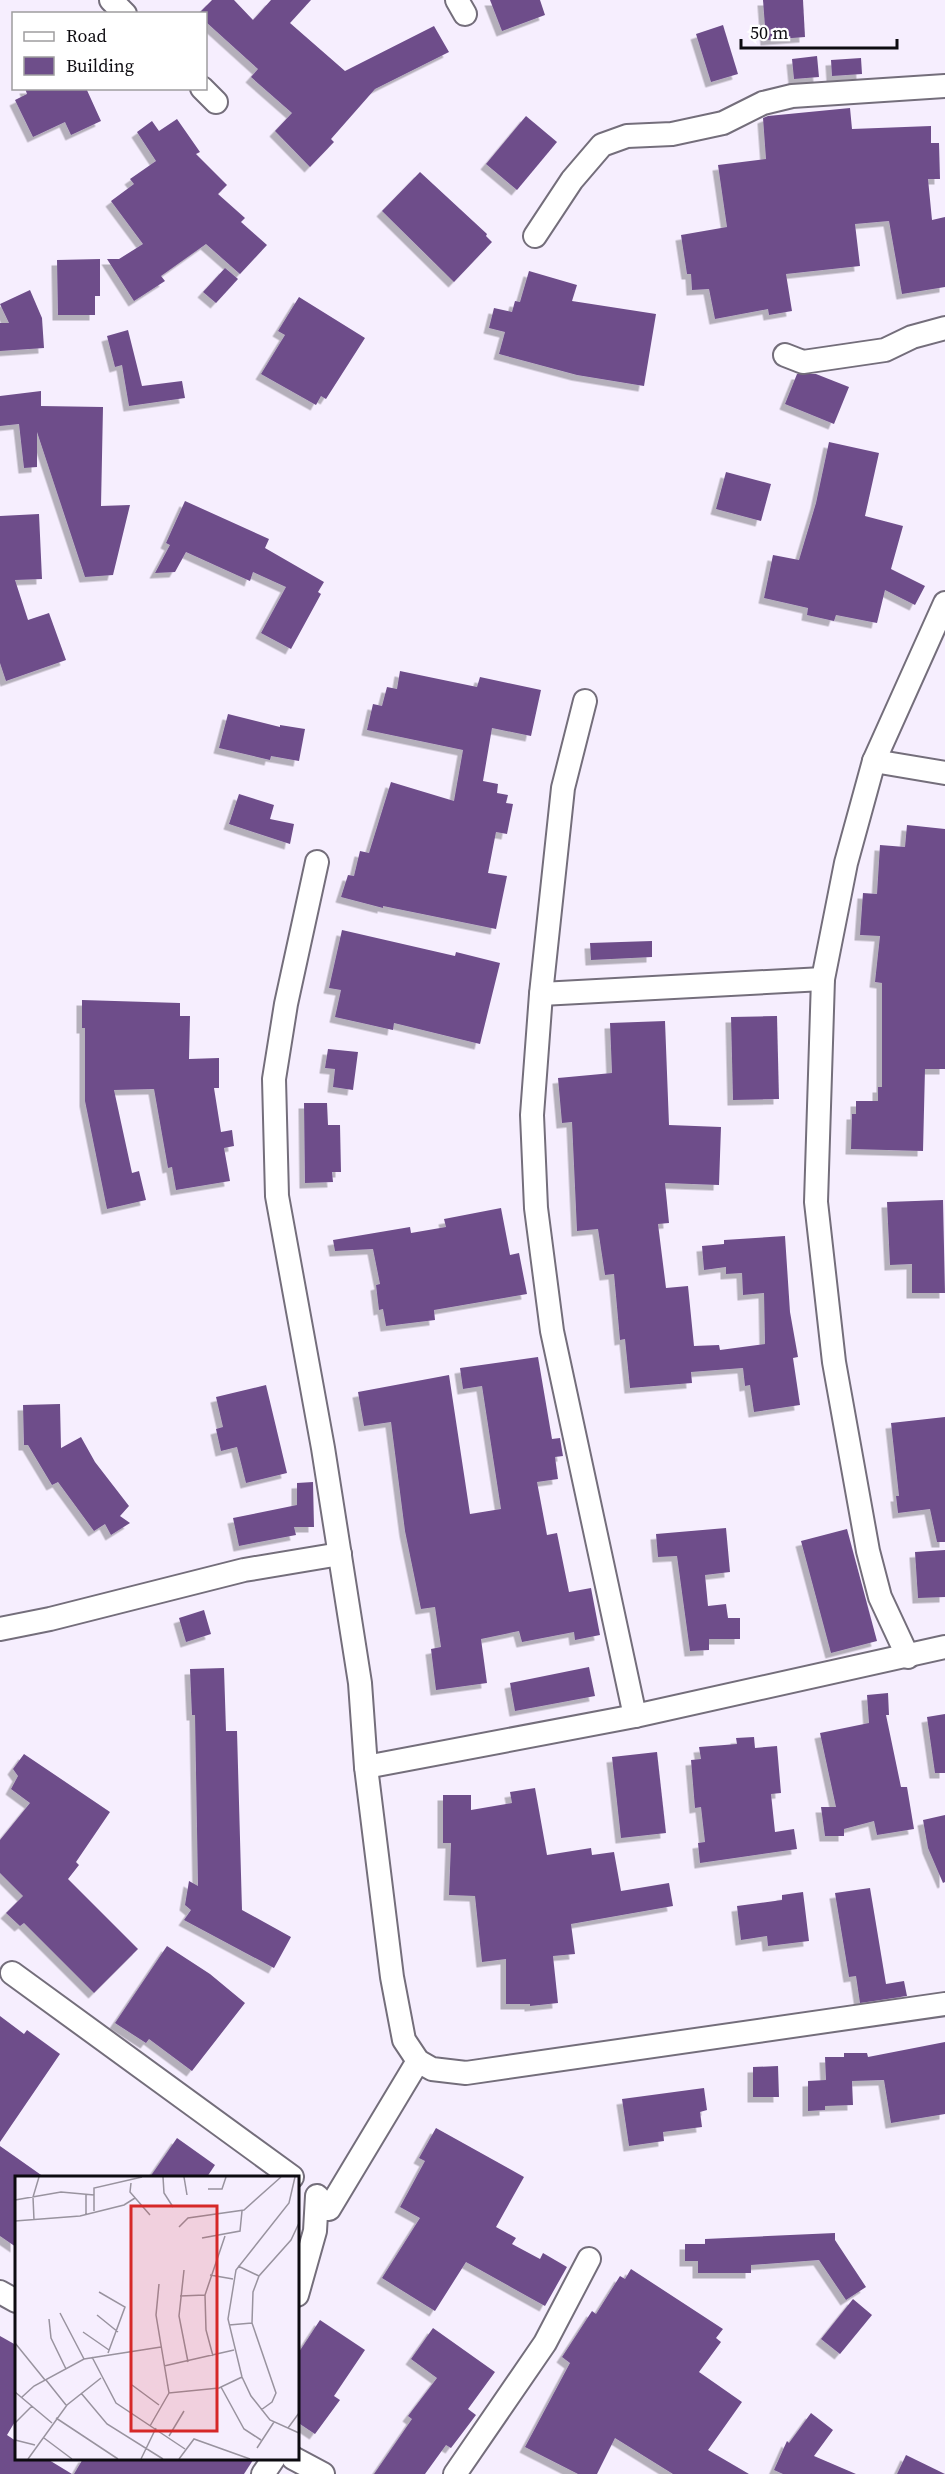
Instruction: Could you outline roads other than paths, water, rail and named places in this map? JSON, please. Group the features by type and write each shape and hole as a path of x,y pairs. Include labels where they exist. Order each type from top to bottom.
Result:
{"street":[{"path":"111,0 122,12"},
{"path":"535,236 572,180 602,145 627,136 672,134 723,123 763,102 792,96 945,86"},
{"path":"784,356 803,362 875,352 885,350 912,337 945,328"},
{"path":"908,1657 880,1597 868,1551 834,1362 816,1202 823,979 846,863 874,761 945,603"},
{"path":"585,701 563,788 541,994 532,1115 536,1208 552,1331 635,1716"},
{"path":"874,761 945,773"},
{"path":"317,862 286,1004 276,1068 274,1138 277,1196 340,1554 360,1683 366,1767 392,1977 404,2040 418,2061 432,2070 466,2073 945,2004"},
{"path":"541,994 823,979"},
{"path":"0,1629 50,1619 244,1570 340,1554"},
{"path":"366,1767 635,1716 945,1647"},
{"path":"12,1973 291,2176"},
{"path":"298,2182 317,2196 329,2209 418,2061"},
{"path":"298,2291 315,2231 317,2196"},
{"path":"455,2474 545,2343 589,2259"},
{"path":"0,2292 15,2300"},
{"path":"263,2474 273,2459"},
{"path":"297,2459 323,2474"}]}
